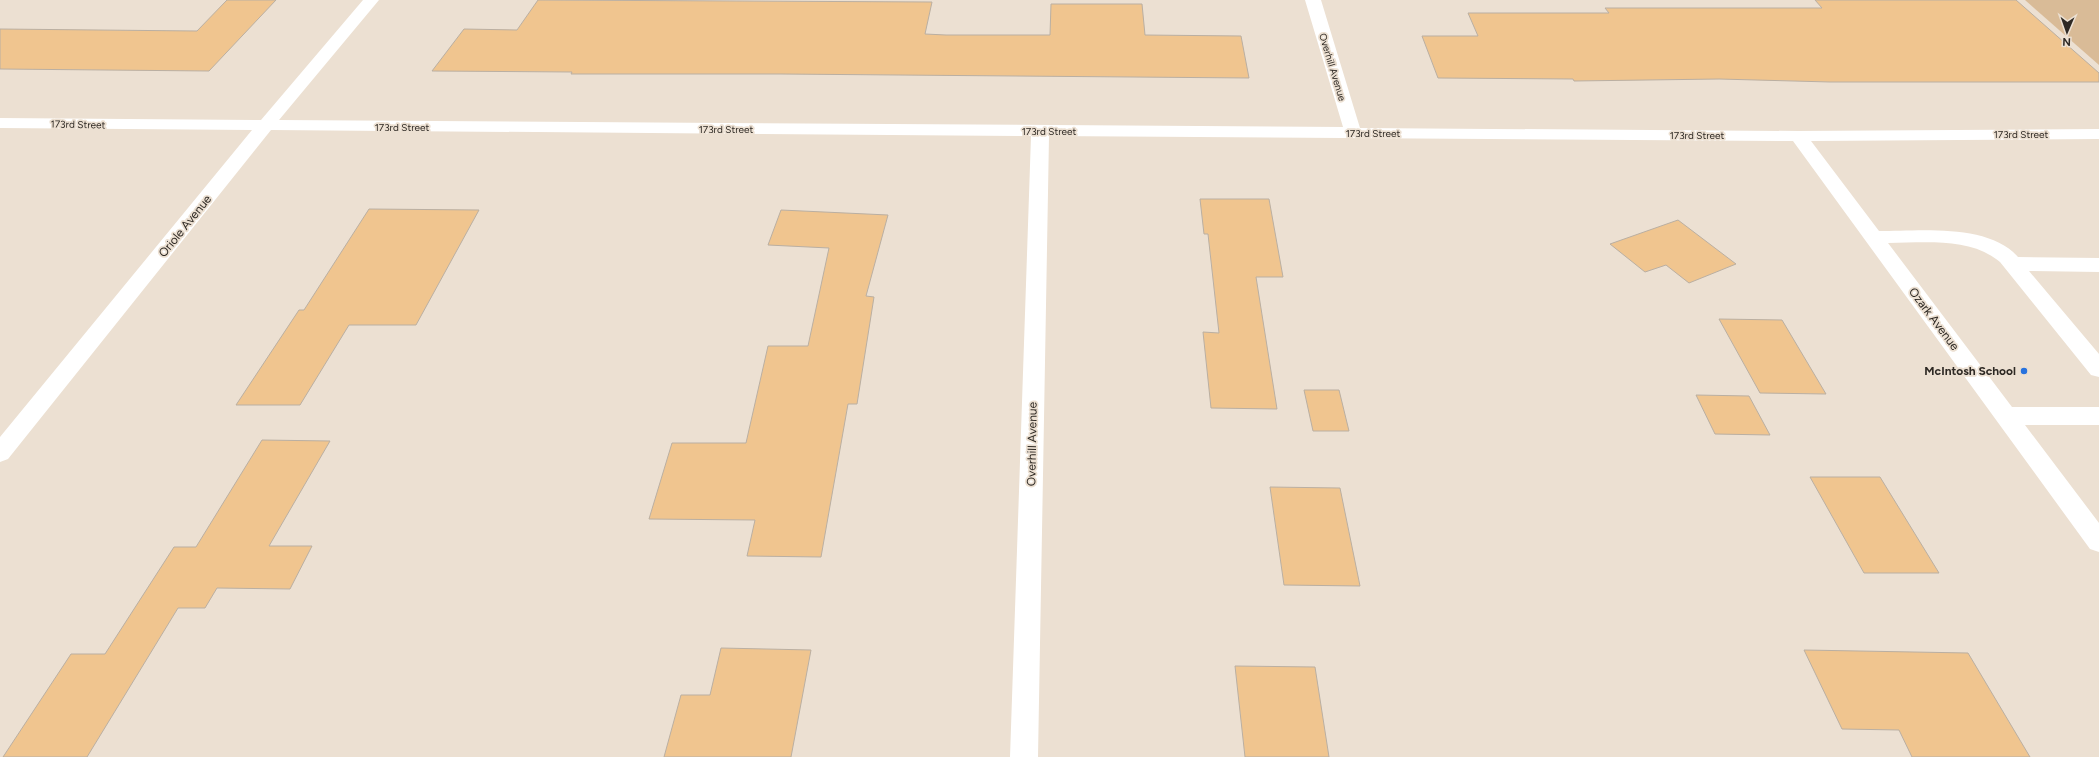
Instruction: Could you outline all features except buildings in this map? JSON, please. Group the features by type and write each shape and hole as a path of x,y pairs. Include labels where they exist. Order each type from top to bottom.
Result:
{"street":[{"name":"Oriole Avenue","path":"0,453 265,126 371,0"},
{"name":"Overhill Avenue","path":"1313,0 1353,133"},
{"name":"173rd Street","path":"0,123 1798,136 2099,134"},
{"name":"Overhill Avenue","path":"1024,757 1040,131"},
{"name":"Ozark Avenue","path":"1798,136 2099,542"},
{"path":"1873,237 1975,241 1996,248 2012,264 2099,369"},
{"path":"2012,264 2099,265"},
{"path":"2006,416 2099,416"}],"shaded area":[{"path":"2025,0 2099,0 2099,65"}],"place":[{"name":"McIntosh School","path":"2024,371"}]}
